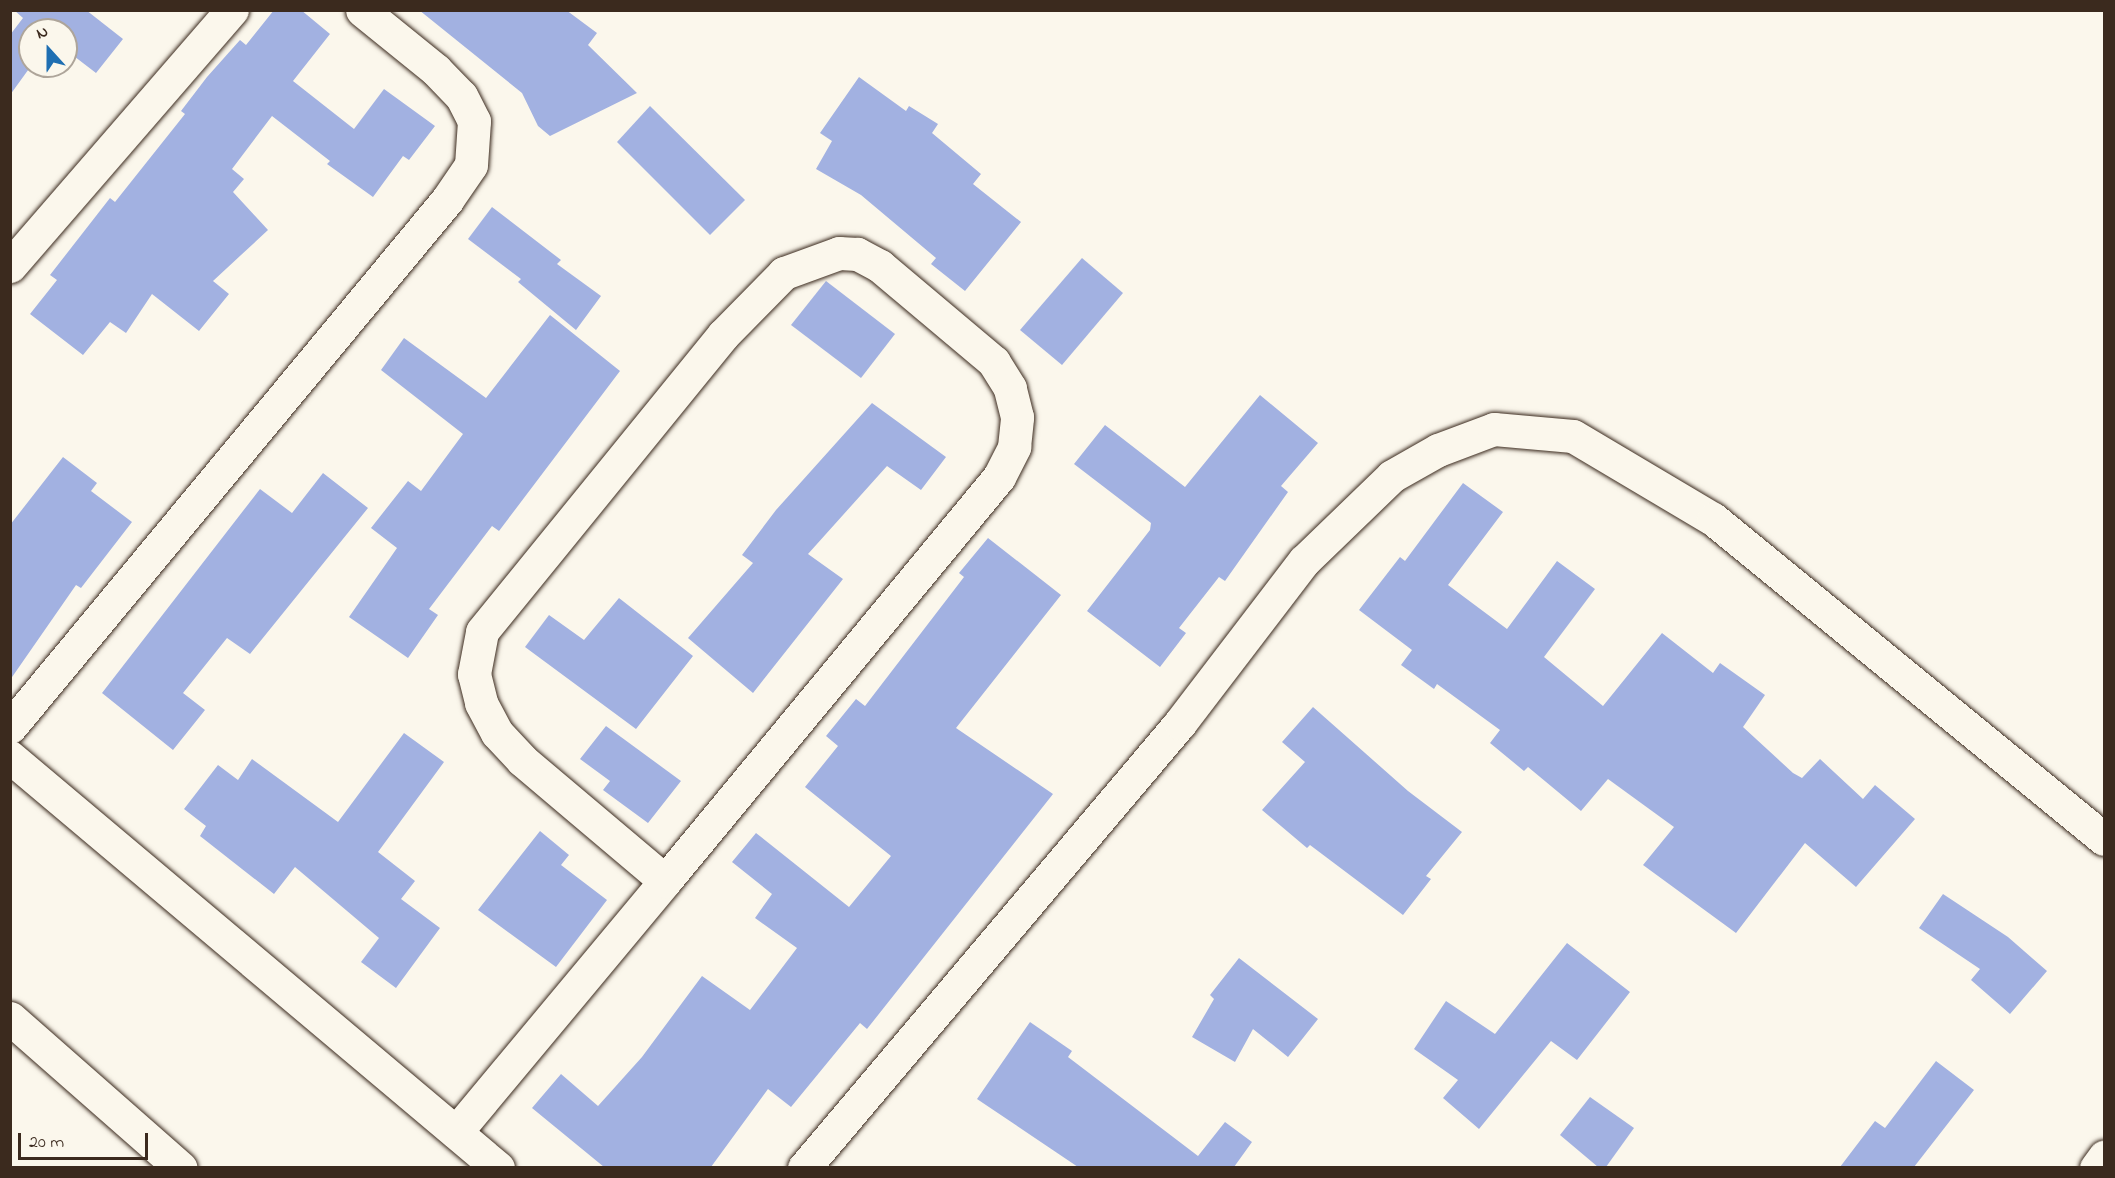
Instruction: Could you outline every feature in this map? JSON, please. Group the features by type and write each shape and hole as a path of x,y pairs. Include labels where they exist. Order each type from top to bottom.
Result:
{"street":[{"path":"10,266 232,10"},
{"path":"10,727 447,200 471,165 474,121 461,96 436,70 362,10"},
{"path":"456,1132 665,880 999,477 1014,447 1017,417 1010,388 994,362 880,266 857,254 830,255 784,273 723,335 482,632 474,674 481,703 497,733 522,760 665,880"},
{"path":"804,1167 1180,723 1304,561 1392,477 1438,450 1494,429 1573,436 1713,519 2104,839"},
{"path":"10,757 498,1167"},
{"path":"10,1018 181,1167"},
{"path":"2096,1167 2104,1157"}],"building":[{"path":"14,10 86,10 123,39 96,73 78,59 78,18 23,18"},
{"path":"274,10 301,10 330,34 293,81 354,129 384,89 435,126 409,160 403,156 373,197 327,164 330,161 272,116 232,169 244,179 233,192 268,230 213,281 229,294 199,331 152,294 126,333 110,322 83,355 30,314 57,280 50,275 110,198 115,202 185,114 181,111 207,77 240,40 246,45"},
{"path":"419,10 566,10 597,33 588,45 637,93 550,136 538,126 522,93"},
{"path":"18,25 18,78 22,78 10,95 10,35"},
{"path":"859,77 906,111 909,106 938,124 932,133 981,174 973,184 1021,222 965,291 931,264 936,258 861,195 816,169 832,141 820,133"},
{"path":"650,106 745,200 710,235 617,142"},
{"path":"492,207 561,260 557,264 601,296 576,330 518,282 521,279 468,239"},
{"path":"1082,258 1123,293 1062,365 1020,330"},
{"path":"826,281 895,334 861,378 791,325"},
{"path":"550,315 620,371 499,531 492,526 429,609 438,615 408,658 349,617 397,548 371,528 408,481 421,491 463,434 381,370 404,338 486,398"},
{"path":"1260,395 1318,443 1281,486 1288,492 1225,581 1219,577 1179,628 1186,633 1160,667 1087,611 1150,530 1151,523 1074,464 1105,425 1185,487"},
{"path":"872,403 946,457 921,490 887,466 808,554 843,579 753,693 688,638 753,563 742,555 776,510"},
{"path":"63,457 97,483 91,491 132,522 81,588 76,585 10,680 10,525"},
{"path":"323,473 368,508 250,654 227,638 183,693 205,710 173,750 102,693 260,489 292,513"},
{"path":"1463,483 1503,512 1448,585 1507,629 1557,561 1595,589 1544,657 1603,706 1662,633 1713,673 1720,663 1765,695 1743,727 1793,773 1802,778 1820,759 1863,799 1875,785 1915,819 1856,887 1805,843 1736,933 1643,865 1674,827 1608,779 1581,811 1528,767 1524,771 1490,743 1500,730 1437,684 1434,689 1401,665 1412,650 1359,610 1400,557 1405,561"},
{"path":"988,538 1061,595 956,728 1053,794 867,1029 860,1023 791,1107 768,1089 711,1167 604,1167 532,1108 561,1074 598,1106 642,1057 702,976 750,1010 797,948 755,918 772,894 732,862 756,833 849,907 891,856 805,787 838,746 826,736 856,699 865,706 964,577 959,573"},
{"path":"619,598 693,656 636,729 525,647 549,615 584,640"},
{"path":"1313,707 1408,791 1462,832 1426,876 1431,879 1403,915 1310,845 1307,848 1262,810 1305,762 1282,742"},
{"path":"606,726 681,781 648,823 603,790 610,781 580,759"},
{"path":"404,733 444,762 378,852 415,881 401,899 440,928 396,988 361,962 379,938 295,867 274,894 200,836 206,826 184,809 218,765 238,780 252,759 338,822"},
{"path":"540,831 569,855 561,865 607,900 556,967 478,910"},
{"path":"1943,894 2008,937 2047,971 2010,1014 1971,980 1980,969 1919,928"},
{"path":"1567,943 1630,992 1577,1060 1551,1041 1479,1129 1443,1098 1458,1080 1414,1049 1446,1001 1495,1034"},
{"path":"1239,958 1318,1019 1288,1057 1253,1029 1235,1062 1192,1037 1214,999 1210,995"},
{"path":"1030,1022 1072,1051 1068,1057 1198,1156 1225,1122 1252,1142 1234,1167 1078,1167 977,1099"},
{"path":"1936,1061 1974,1090 1914,1167 1840,1167 1875,1121 1885,1128"},
{"path":"1590,1097 1634,1128 1606,1167 1598,1167 1560,1135"}]}
